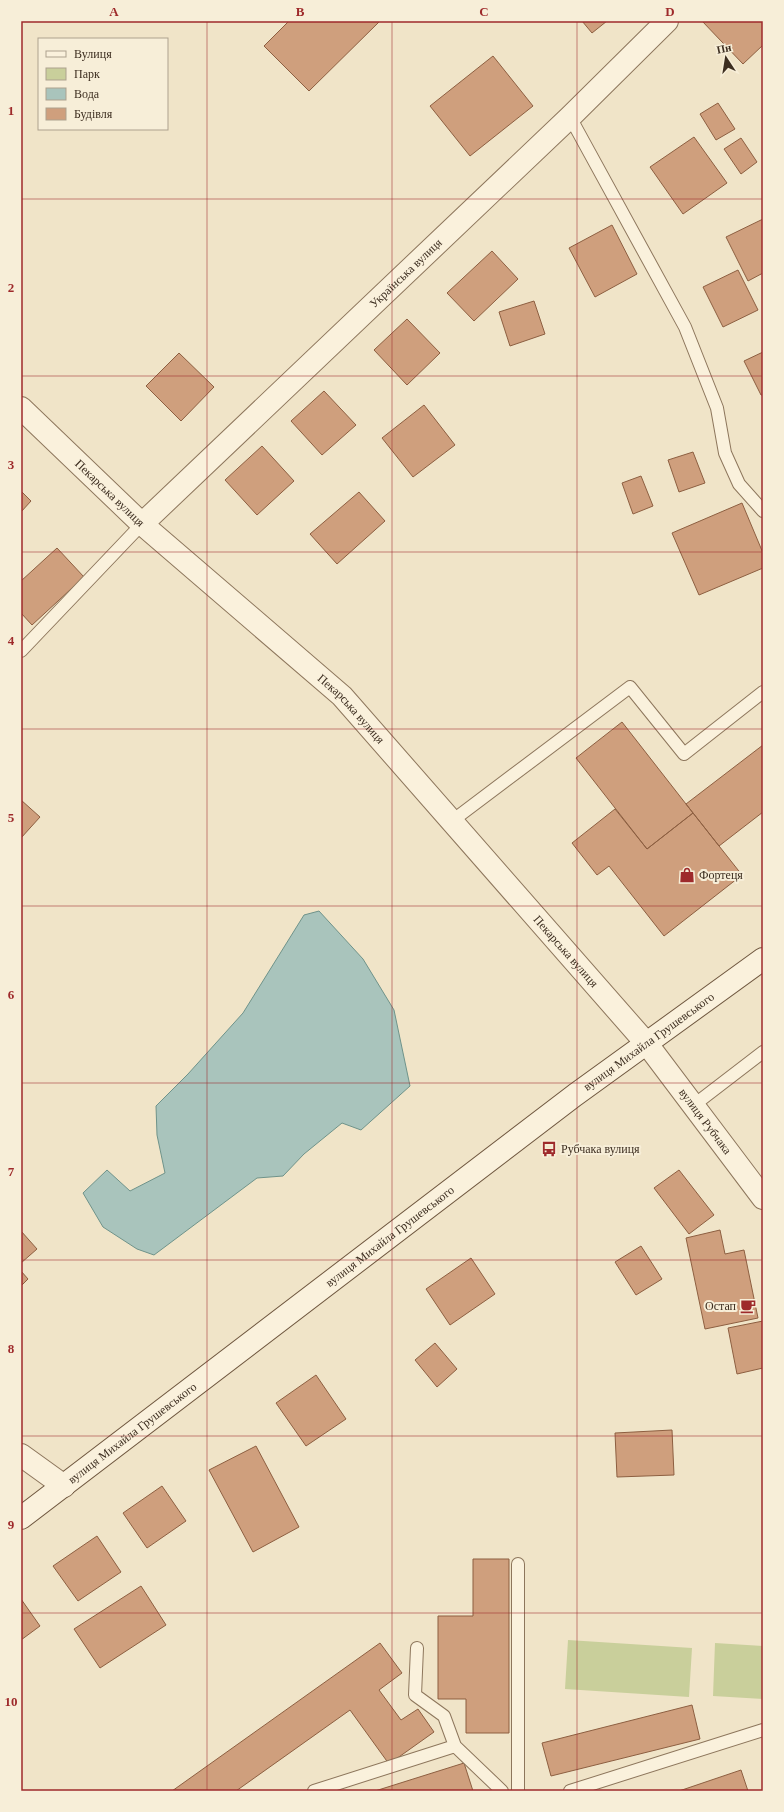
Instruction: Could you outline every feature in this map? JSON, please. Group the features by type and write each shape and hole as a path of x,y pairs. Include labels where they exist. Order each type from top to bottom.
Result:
{"street":[{"name":"Українська вулиця","path":"142,524 570,117 667,21"},
{"name":"Пекарська вулиця","path":"21,408 142,524 342,696 647,1044"},
{"name":"вулиця Михайла Грушевського","path":"21,1518 575,1095 763,960"},
{"name":"вулиця Рубчака","path":"647,1044 763,1198"},
{"path":"21,1455 64,1486"}],"lane":[{"path":"570,117 685,328 717,408 725,453 738,484 763,511"},
{"path":"21,651 142,524"},
{"path":"452,822 630,687 684,754 763,692"},
{"path":"694,1105 763,1052"},
{"path":"518,1564 518,1791"},
{"path":"417,1648 415,1695 444,1716 455,1746 502,1791"},
{"path":"570,1791 763,1730"},
{"path":"314,1791 455,1746"}],"green space":[{"path":"568,1640 692,1648 689,1697 565,1689"},
{"path":"715,1643 763,1646 763,1699 713,1696"}],"water":[{"path":"319,911 363,959 394,1010 410,1086 361,1130 342,1123 304,1154 283,1176 257,1178 154,1255 137,1249 103,1227 83,1193 107,1170 130,1191 165,1173 157,1135 156,1106 188,1074 243,1013 304,915"}],"building":[{"path":"289,21 380,21 309,91 264,46"},
{"path":"582,21 607,21 592,33"},
{"path":"702,21 763,21 763,45 743,64"},
{"path":"493,56 533,106 470,156 430,106"},
{"path":"718,103 735,129 716,140 700,114"},
{"path":"694,137 727,183 683,214 650,167"},
{"path":"741,138 757,162 741,174 724,149"},
{"path":"763,219 763,273 748,281 726,237"},
{"path":"612,225 637,274 595,297 569,248"},
{"path":"492,251 518,279 474,321 447,293"},
{"path":"738,270 758,310 723,327 703,287"},
{"path":"534,301 545,334 510,346 499,312"},
{"path":"407,319 440,353 407,385 374,350"},
{"path":"763,352 763,395 761,395 744,361"},
{"path":"179,353 214,387 181,421 146,386"},
{"path":"324,391 356,425 322,455 291,421"},
{"path":"424,405 455,445 413,477 382,438"},
{"path":"262,446 294,481 257,515 225,480"},
{"path":"693,452 705,483 679,492 668,460"},
{"path":"641,476 653,506 633,514 622,483"},
{"path":"21,491 31,501 21,512"},
{"path":"359,492 385,521 337,564 310,534"},
{"path":"742,503 763,553 763,568 699,595 672,533"},
{"path":"57,548 84,577 32,625 21,613 21,581"},
{"path":"622,722 693,813 647,849 576,758"},
{"path":"763,745 763,812 719,846 686,804"},
{"path":"21,800 40,817 21,838"},
{"path":"615,809 647,849 693,813 742,875 664,936 609,866 597,875 572,843"},
{"path":"679,1170 714,1215 689,1234 654,1188"},
{"path":"720,1230 725,1254 744,1250 758,1318 705,1329 686,1238"},
{"path":"21,1231 37,1249 21,1263"},
{"path":"641,1246 662,1279 636,1295 615,1262"},
{"path":"471,1258 495,1294 450,1325 426,1289"},
{"path":"21,1271 28,1279 21,1286"},
{"path":"763,1321 763,1368 737,1374 728,1328"},
{"path":"435,1343 457,1369 437,1387 415,1360"},
{"path":"316,1375 346,1419 306,1446 276,1403"},
{"path":"672,1430 674,1475 617,1477 615,1433"},
{"path":"256,1446 299,1527 253,1552 209,1470"},
{"path":"162,1486 186,1521 147,1548 123,1513"},
{"path":"97,1536 121,1572 78,1601 53,1566"},
{"path":"473,1559 509,1559 509,1733 466,1733 466,1699 438,1699 438,1616 473,1616"},
{"path":"141,1586 166,1625 100,1668 74,1629"},
{"path":"21,1599 40,1626 21,1640"},
{"path":"380,1643 402,1673 379,1690 401,1720 418,1709 434,1732 389,1764 350,1710 236,1791 172,1791"},
{"path":"692,1705 700,1739 551,1776 542,1743"},
{"path":"464,1763 473,1791 375,1791"},
{"path":"741,1770 748,1791 679,1791"}],"place":[{"name":"Фортеця","path":"687,875"},
{"name":"Рубчака вулиця","path":"549,1149"},
{"name":"Остап","path":"748,1306"}]}
